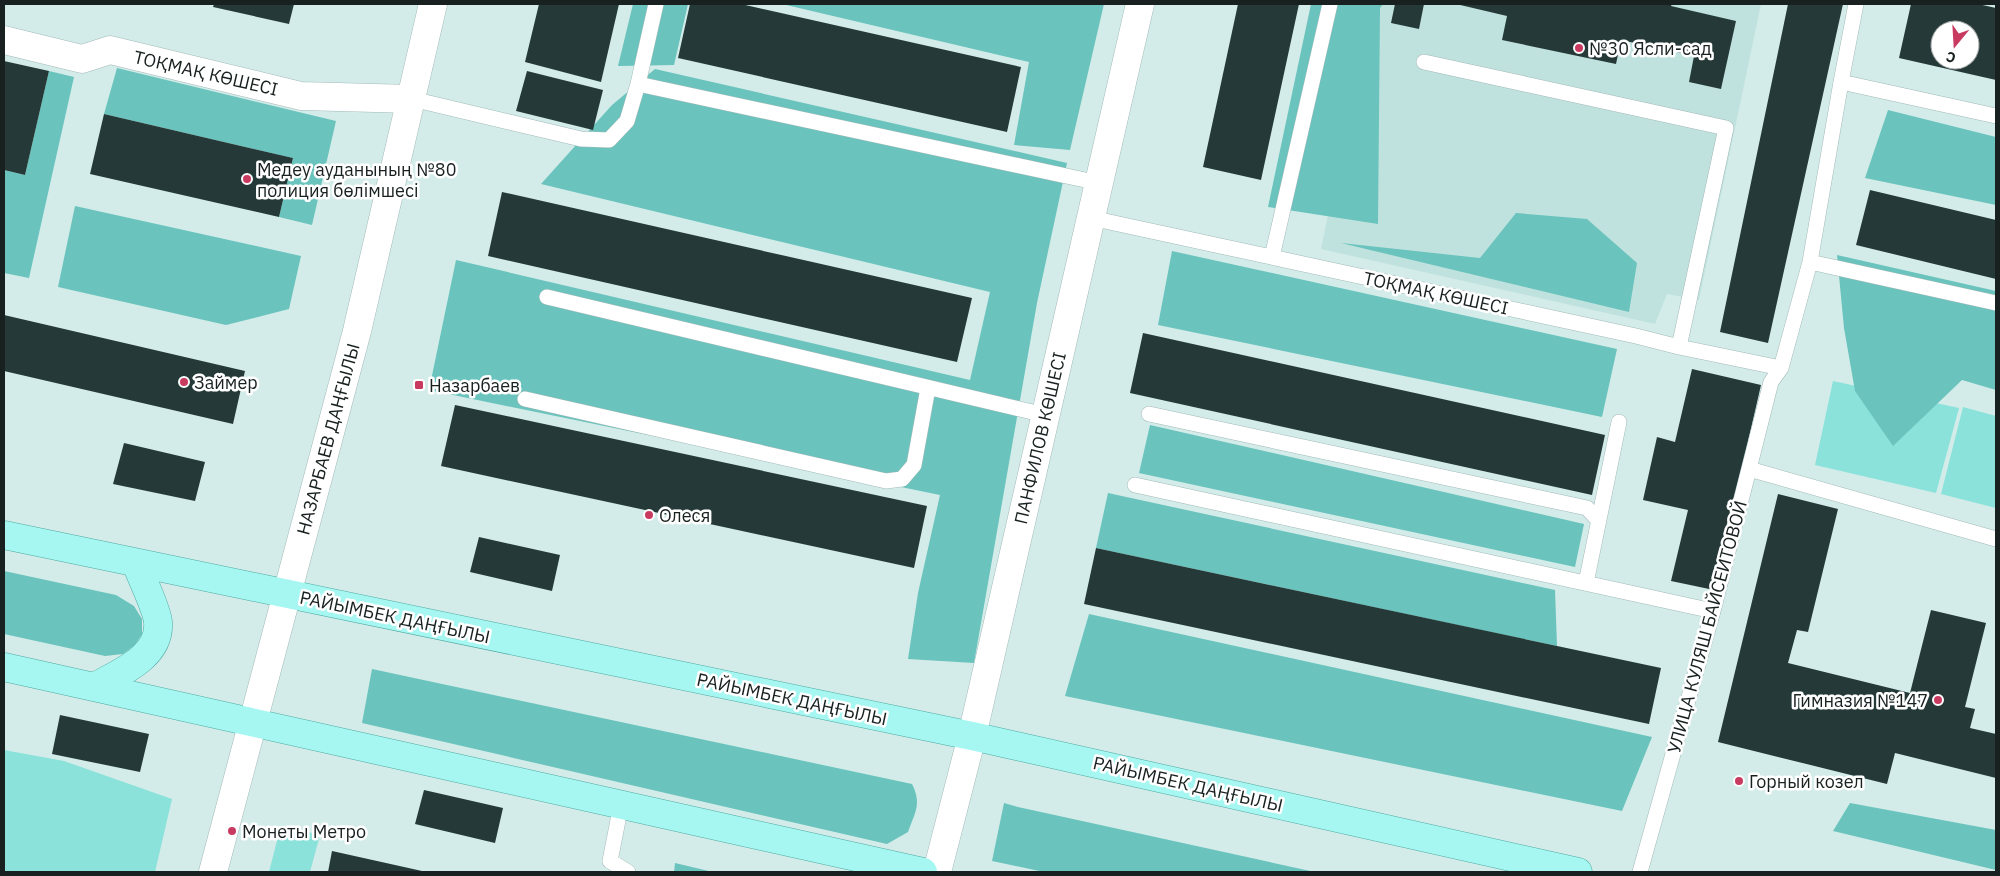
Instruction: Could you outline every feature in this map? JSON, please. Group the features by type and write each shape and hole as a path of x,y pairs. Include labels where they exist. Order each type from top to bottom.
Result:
{"main road":[{"name":"РАЙЫМБЕК ДАҢҒЫЛЫ","path":"4,535 972,736 1578,872"},
{"path":"94,687 138,662 151,649 157,636 158,620 136,563"},
{"path":"4,667 252,724 923,872"}],"street":[{"name":"НАЗАРБАЕВ ДАҢҒЫЛЫ","path":"213,872 357,331 433,4"},
{"name":"ПАНФИЛОВ КӨШЕСІ","path":"937,872 972,736 1140,4"},
{"name":"ТОҚМАҚ КӨШЕСІ","path":"4,40 82,58 110,50 301,96 412,99"}],"lane":[{"path":"412,99 581,139 609,140 627,121 638,84 656,4"},
{"path":"1272,257 1330,4"},
{"name":"УЛИЦА КУЛЯШ БАЙСЕИТОВОЙ","path":"1640,872 1713,612 1771,382 1780,368 1810,262 1856,4"},
{"path":"1424,62 1726,128 1679,347"},
{"path":"1841,82 1996,116"},
{"path":"638,84 1099,183"},
{"name":"ТОҚМАҚ КӨШЕСІ","path":"1091,218 1780,368"},
{"path":"1810,262 1996,303"},
{"path":"547,297 1045,415"},
{"path":"524,399 886,481 902,479 914,464 928,388"},
{"path":"1149,414 1587,508 1599,521"},
{"path":"1586,583 1619,422"},
{"path":"1749,469 1996,538"},
{"path":"1135,485 1713,612"},
{"path":"621,805 610,861 628,872"}],"shaded area":[{"path":"633,4 688,4 674,65 618,66"},
{"path":"782,4 1104,4 1070,150 1014,145 1029,62"},
{"path":"1311,4 1383,4 1380,8 1378,224 1268,207"},
{"path":"1372,4 1761,4 1699,300 1667,294 1655,324 1321,249"},
{"path":"117,68 336,121 312,225 279,217 293,158 104,114"},
{"path":"655,69 1067,163 1037,303 974,663 908,659 918,593 940,495 429,390 456,260 970,380 990,292 541,184 612,105"},
{"path":"49,71 74,77 29,278 4,273 4,170 25,175"},
{"path":"1888,110 1996,137 1996,205 1865,178"},
{"path":"75,206 301,256 289,309 226,325 58,287"},
{"path":"1516,213 1587,219 1637,263 1629,312 1341,243 1480,258"},
{"path":"1172,251 1617,349 1602,417 1158,325"},
{"path":"1837,255 1996,291 1996,390 1962,380 1893,446 1855,391 1844,328"},
{"path":"1833,381 1959,408 1936,493 1815,465"},
{"path":"1963,407 1996,416 1996,508 1941,494"},
{"path":"1150,425 1584,524 1575,567 1139,473"},
{"path":"1108,493 1555,590 1557,646 1096,548"},
{"path":"4,571 116,595 134,606 142,619 142,634 135,645 123,654 105,656 4,634"},
{"path":"1089,614 1652,737 1622,811 1065,696"},
{"path":"372,669 912,784 917,797 915,813 908,832 887,844 362,723"},
{"path":"4,750 64,761 172,799 155,872 4,872"},
{"path":"1004,803 1315,872 1044,872 992,861"},
{"path":"1850,803 1996,830 1996,870 1833,831"},
{"path":"281,825 320,835 310,872 269,872"},
{"path":"675,863 713,872 674,872"}],"building":[{"path":"214,4 294,4 289,24 213,7"},
{"path":"539,4 619,4 601,82 525,62"},
{"path":"690,4 741,4 1021,67 1007,132 678,58"},
{"path":"1238,4 1299,4 1261,180 1203,167"},
{"path":"1395,4 1424,4 1419,29 1391,23"},
{"name":"№30 Ясли-сад","path":"1456,4 1672,4 1671,6 1736,21 1721,89 1689,82 1694,56 1621,40 1616,64 1502,40 1507,16"},
{"path":"1788,4 1843,4 1768,343 1720,332"},
{"path":"1911,4 1978,4 1996,8 1996,80 1952,70 1980,70 1980,20 1930,20 1930,65 1899,58"},
{"path":"4,61 49,71 25,175 4,170"},
{"path":"527,71 603,90 593,130 516,111"},
{"path":"104,114 293,158 279,217 90,174"},
{"path":"1870,190 1996,220 1996,279 1856,245"},
{"path":"502,192 972,298 957,362 488,256"},
{"path":"4,315 245,371 233,424 4,371"},
{"path":"1143,333 1605,435 1592,495 1130,393"},
{"path":"1692,369 1761,385 1714,590 1671,581 1688,510 1643,500 1657,437 1675,442"},
{"path":"455,405 927,506 914,568 441,466"},
{"path":"124,443 205,462 195,501 113,484"},
{"path":"1778,494 1838,509 1808,632 1797,630 1788,663 1910,693 1931,610 1986,623 1965,707 1975,709 1970,728 1996,734 1996,778 1895,753 1887,784 1718,742"},
{"path":"479,537 560,555 552,591 470,572"},
{"path":"1096,548 1661,668 1649,724 1084,604"},
{"path":"60,715 149,734 140,772 52,754"},
{"path":"424,790 503,808 495,843 415,824"},
{"path":"332,851 422,871 422,872 328,872"}],"place":[{"name":"№30 Ясли-сад","path":"1579,48"},
{"name":"Медеу ауданының №80 полиция бөлімшесі","path":"247,179"},
{"name":"Займер","path":"184,382"},
{"name":"Назарбаев","path":"419,385"},
{"name":"Олеся","path":"649,515"},
{"name":"Гимназия №147","path":"1938,700"},
{"name":"Горный козел","path":"1739,781"},
{"name":"Монеты Метро","path":"232,831"}]}
